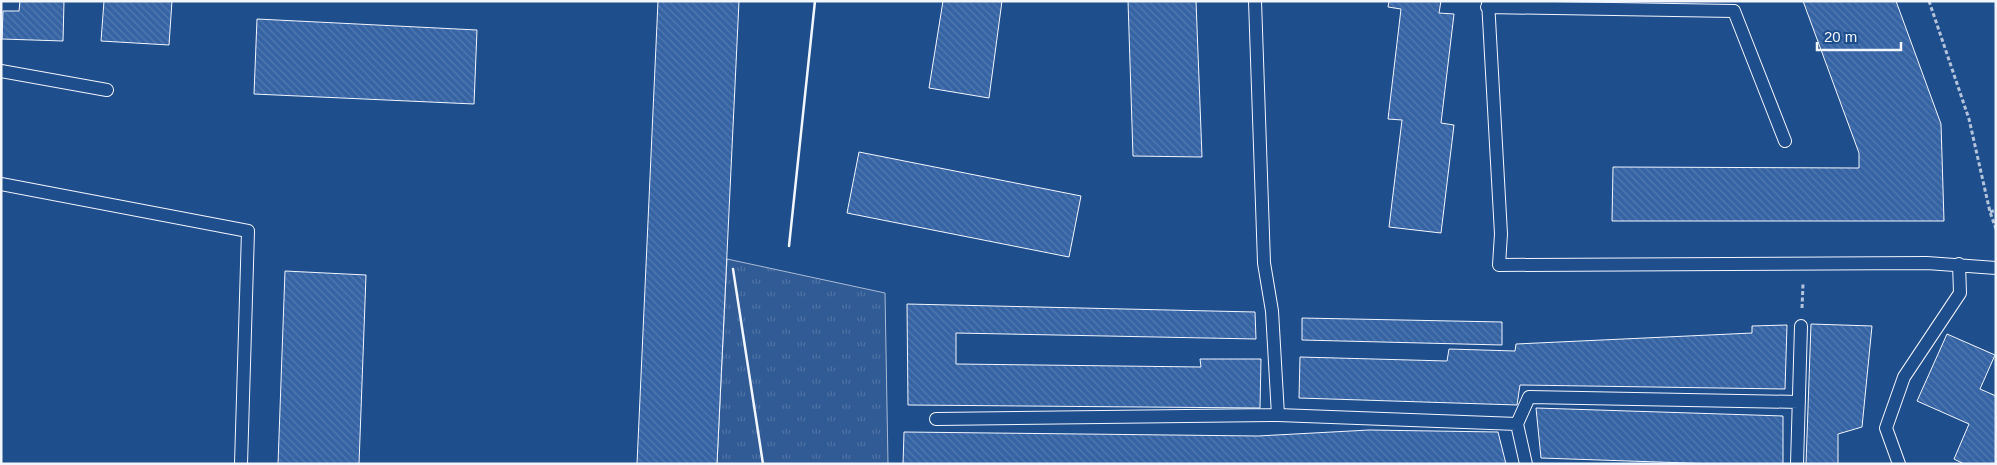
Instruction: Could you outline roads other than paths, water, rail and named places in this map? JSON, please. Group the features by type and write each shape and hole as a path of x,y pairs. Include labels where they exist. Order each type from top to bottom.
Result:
{"lane":[{"path":"1255,1 1264,263 1272,311 1278,415"},
{"path":"1785,141 1734,11 1487,4 1500,234 1499,265 1959,264 1996,268"},
{"path":"1,71 107,90"},
{"path":"1,184 248,231 242,464"},
{"path":"1899,464 1886,428 1904,377 1960,293 1959,264"},
{"path":"1797,464 1801,326"},
{"path":"1526,464 1517,424 1529,397 1799,402"},
{"path":"936,419 1278,415 1517,424"}]}
